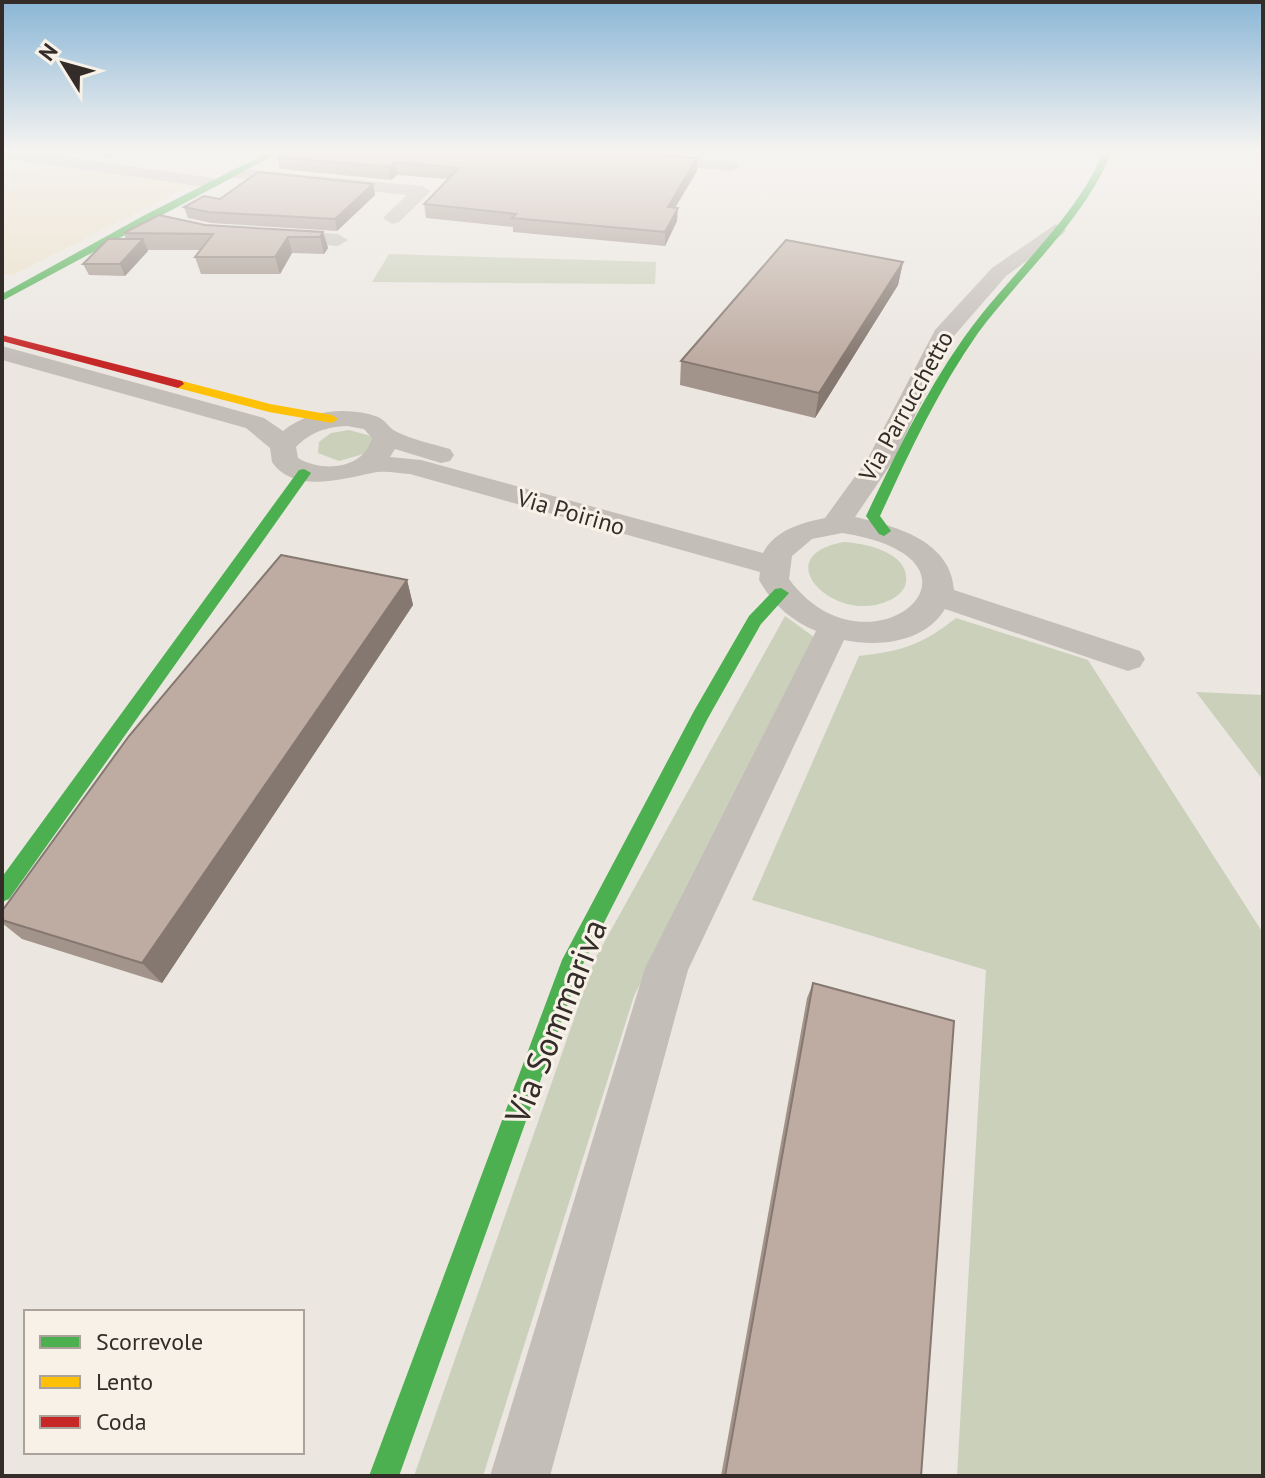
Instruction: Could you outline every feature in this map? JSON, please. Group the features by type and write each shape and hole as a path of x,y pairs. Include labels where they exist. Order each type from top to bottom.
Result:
{"street":[{"path":"2,298 140,221"},
{"path":"162,221 173,223"},
{"name":"Via Parrucchetto","path":"835,525 880,461 943,335 999,272 1065,221"},
{"name":"Via Parrucchetto","path":"884,531 873,516 912,434 967,342 1026,272 1056,230"},
{"path":"259,235 338,240"},
{"path":"2,291 44,273"},
{"path":"2,338 269,408 332,419"},
{"path":"2,353 255,423 268,430 283,446 285,462 304,473 3,889"},
{"path":"283,446 301,428 332,419"},
{"name":"Via Poirino","path":"332,419 373,423 385,437 737,534 781,567"},
{"path":"367,464 382,451 385,437"},
{"name":"Via Poirino","path":"304,473 331,475 367,464 411,466 781,567"},
{"name":"Via Sommariva","path":"384,1476 570,967 781,567 812,529 835,525 884,531 920,551 931,565 937,580 936,595"},
{"path":"781,567 793,607 834,627 872,632 895,628 914,621 928,610 936,595 1128,659"},
{"path":"520,1476 667,968 834,627"}],"green space":[{"path":"389,254 656,262 655,284 372,282"},
{"path":"349,430 371,436 373,441 367,453 339,461 318,453 319,442 331,433"},
{"path":"844,542 884,551 901,563 906,582 900,593 890,600 869,606 849,604 831,597 817,586 809,574 810,561 821,550"},
{"path":"785,616 814,637 634,996 483,1476 414,1476 595,959"},
{"path":"956,618 1088,660 1263,933 1263,1476 957,1476 986,970 752,900 859,656 911,645 933,635"},
{"path":"1196,692 1263,695 1263,780"}],"sand":[{"path":"2,221 120,221 13,275 2,273"}],"building":[{"path":"147,221 186,221 205,225 323,232 320,237 288,237 275,257 195,257 213,234 124,233"},
{"path":"544,221 671,221 665,232"},
{"path":"108,239 143,239 120,264 83,264"},
{"path":"786,240 903,262 819,393 681,361"},
{"path":"281,555 407,580 142,963 2,920 2,911 129,736"},
{"path":"813,983 954,1021 921,1476 725,1476"}],"traffic: fast":[{"path":"2,298 141,221"},
{"path":"884,531 873,516 940,385 976,329 1065,221"},
{"path":"2,893 304,473"},
{"path":"384,1476 570,967 700,716 755,620 781,593"}],"traffic: slow":[{"path":"178,384 269,408 332,419"}],"traffic: jam":[{"path":"2,338 178,384"}]}
